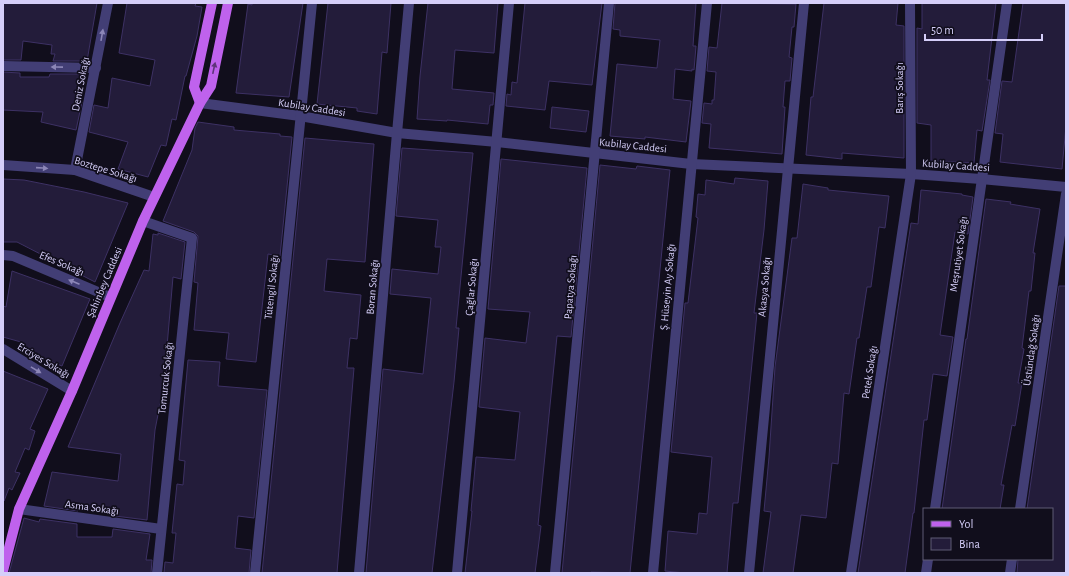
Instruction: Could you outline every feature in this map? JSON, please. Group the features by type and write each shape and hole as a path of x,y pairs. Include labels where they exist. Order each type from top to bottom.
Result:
{"main road":[{"path":"200,103 194,87 212,3"},
{"name":"Şahinbey Caddesi","path":"3,570 19,509 72,391 110,297 154,197 200,103 211,86 228,3"},
{"path":"3,546 19,509"}],"street":[{"name":"Deniz Sokağı","path":"75,170 108,3"},
{"name":"Tütengil Sokağı","path":"255,573 312,3"},
{"name":"Boran Sokağı","path":"359,573 409,3"},
{"name":"Çağlar Sokağı","path":"457,573 509,3"},
{"name":"Papatya Sokağı","path":"555,573 609,3"},
{"name":"Ş. Hüseyin Ay Sokağı","path":"653,573 707,3"},
{"name":"Akasya Sokağı","path":"749,573 804,3"},
{"name":"Barış Sokağı","path":"910,3 911,174"},
{"name":"Meşrutiyet Sokağı","path":"935,508 1007,3"},
{"path":"3,66 96,68"},
{"name":"Kubilay Caddesi","path":"200,103 300,116 397,133 497,142 691,164 911,174 1066,187"},
{"name":"Boztepe Sokağı","path":"3,165 75,170 154,197"},
{"name":"Petek Sokağı","path":"851,573 911,174"},
{"name":"Üstündağ Sokağı","path":"1020,508 1066,194"},
{"name":"Tomurcuk Sokağı","path":"143,221 192,238 157,573"},
{"name":"Efes Sokağı","path":"3,255 13,256 110,297"},
{"name":"Erciyes Sokağı","path":"3,350 72,391"},
{"name":"Asma Sokağı","path":"19,509 161,528"},
{"path":"926,573 928,560"},
{"path":"1010,573 1012,560"}],"building":[{"path":"3,3 97,3 87,61 53,61 55,54 51,54 52,45 23,41 21,60 3,60"},
{"path":"127,3 196,3 195,6 202,7 197,36 185,76 176,120 172,119 166,146 161,145 148,177 118,169 128,142 89,132 94,105 108,108 112,78 150,86 155,60 119,53"},
{"path":"252,3 303,3 289,97 236,93 248,4 252,5"},
{"path":"328,3 391,3 387,53 382,52 377,114 357,111 357,108 317,104"},
{"path":"428,3 498,3 494,53 455,50 452,89 494,93 493,105 490,105 488,124 417,119"},
{"path":"525,3 602,3 592,85 549,81 545,110 506,106 507,94 511,95 512,82 517,83"},
{"path":"615,3 696,3 693,46 696,46 694,70 675,69 673,99 691,101 686,142 645,137 645,139 610,136 617,64 657,68 660,40 620,36 620,30 613,29"},
{"path":"722,3 796,4 789,57 792,58 790,81 785,81 782,154 709,148 711,124 702,123 704,103 712,104 712,100 714,100 716,72 707,71 709,47 717,48"},
{"path":"824,3 898,3 896,25 904,26 904,158 842,153 842,159 806,155 811,97 813,97"},
{"path":"922,3 996,3 987,80 990,80 982,131 977,130 974,163 931,161 931,125 917,123 917,28 922,29"},
{"path":"1023,3 1066,3 1066,126 1062,169 1000,162 1003,134 995,133 1002,81 1012,82"},
{"path":"3,72 20,73 20,77 49,77 50,74 85,74 80,102 82,102 76,130 41,122 43,112 3,110"},
{"path":"552,107 589,111 586,132 550,128"},
{"path":"198,122 234,127 234,130 280,134 280,136 292,137 280,256 268,254 256,362 226,359 229,333 194,330 198,283 194,282 198,236 194,232 163,221 192,150 195,128"},
{"path":"305,138 374,144 365,262 327,259 324,291 361,295 357,339 350,338 347,368 354,368 337,573 262,573"},
{"path":"402,148 473,153 456,328 459,328 432,573 366,573 383,369 423,374 431,298 390,294 392,269 438,274 441,247 435,247 438,220 396,216"},
{"path":"501,159 587,168 571,337 557,336 538,525 541,526 535,573 465,573 476,457 515,460 520,412 479,407 485,338 526,343 530,312 488,309"},
{"path":"600,165 636,169 637,166 670,170 630,573 562,573"},
{"path":"735,178 768,181 754,313 757,313 738,503 733,503 727,573 685,573 665,571 668,531 697,534 699,513 707,514 712,457 671,452 685,303 688,303 698,218 696,217 698,194 705,195 706,180 734,184"},
{"path":"3,179 24,180 84,192 128,203 95,282 17,242 3,242"},
{"path":"803,184 828,188 828,190 889,196 885,228 879,227 871,287 867,287 859,338 857,338 849,394 844,393 838,464 832,463 826,518 801,515 793,573 763,573 771,512 764,511 775,367 792,238 797,238"},
{"path":"921,190 962,194 973,197 968,234 955,232 940,335 953,337 947,376 933,374 927,420 924,420 914,513 905,573 858,573 911,223 918,224"},
{"path":"986,199 1011,202 1010,204 1040,209 1033,253 1035,253 1031,291 1029,291 1022,348 1024,349 1018,383 1022,383 1015,426 1012,425 1001,485 1004,485 1000,508 942,508"},
{"path":"158,233 185,242 181,279 173,277 166,358 169,358 155,430 147,520 115,516 116,513 103,512 103,510 78,508 78,511 44,506 52,472 118,481 121,454 68,447 144,270 149,271 153,234 158,235"},
{"path":"12,271 90,299 62,366 19,347 21,342 3,337 3,306 6,307"},
{"path":"1059,286 1066,286 1066,573 1017,573 1018,560 1053,560 1053,508 1027,508"},
{"path":"188,360 220,362 218,386 267,390 254,518 238,516 235,548 251,550 249,573 164,573 165,562 173,563 176,533 172,533 177,484 183,485 185,461 179,460"},
{"path":"3,371 48,389 30,429 35,431 29,450 25,448 15,472 20,473 12,490 9,488 4,501"},
{"path":"24,518 39,522 40,519 77,524 77,537 112,537 113,529 150,534 146,560 152,560 151,573 9,573"}]}
